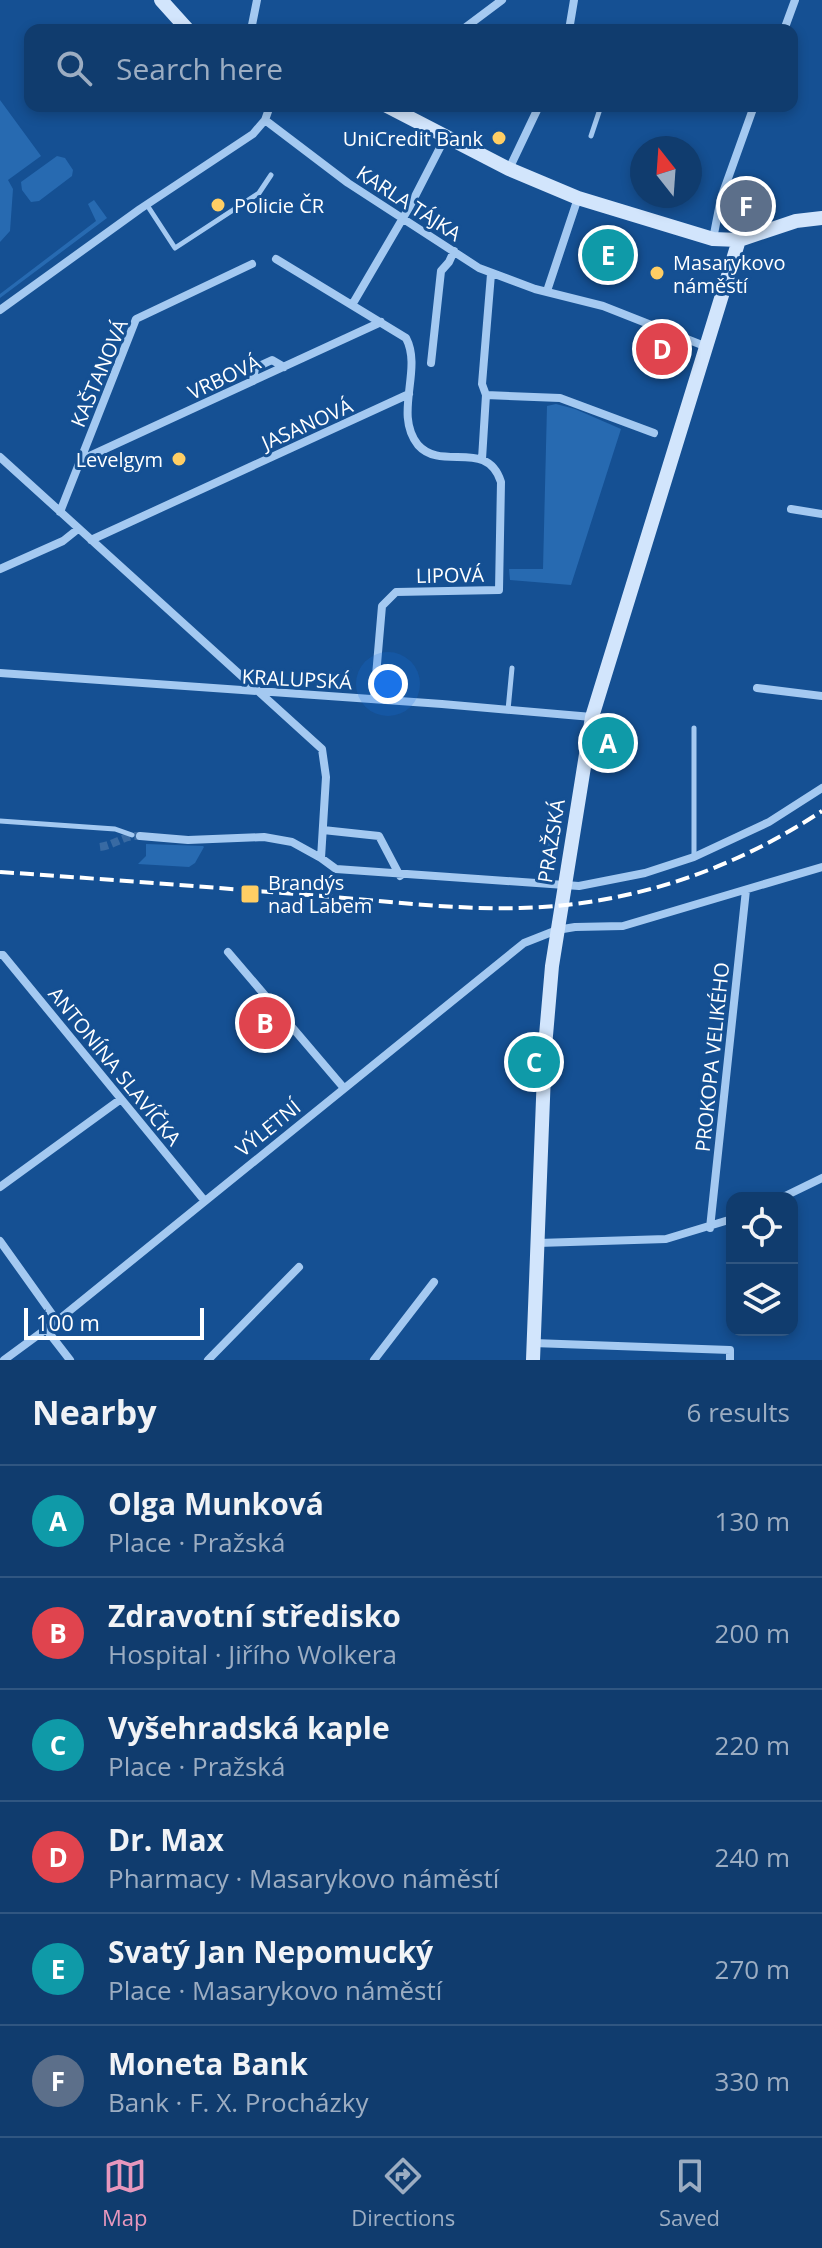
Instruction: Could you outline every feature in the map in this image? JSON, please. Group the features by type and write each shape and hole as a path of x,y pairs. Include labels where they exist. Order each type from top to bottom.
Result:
{"main road":[{"path":"161,0 183,24"},
{"path":"399,112 509,169 572,195 713,239 739,240 796,221 822,218"},
{"path":"707,347 739,240"},
{"name":"PRAŽSKÁ","path":"533,1360 545,1047 557,930 592,717 707,347"}],"street":[{"path":"252,24 257,0"},
{"path":"470,24 502,0"},
{"path":"570,24 574,0"},
{"path":"786,24 795,0"},
{"path":"0,310 147,204 253,134 268,112"},
{"path":"509,169 536,112"},
{"path":"713,239 730,169 752,112"},
{"name":"KARLA TÁJKA","path":"265,120 348,183 491,274 547,291"},
{"path":"352,305 446,136"},
{"path":"572,195 547,291 603,306 707,347"},
{"path":"431,363 441,271 454,251"},
{"path":"276,259 406,338 411,348 407,416 411,435 421,448 432,455 482,459 486,395 482,384 491,274"},
{"name":"KAŠTANOVÁ","path":"60,512 136,319 252,264"},
{"name":"VRBOVÁ","path":"80,460 381,322"},
{"name":"JASANOVÁ","path":"91,540 409,394"},
{"path":"486,395 560,398 654,433"},
{"path":"0,457 322,749 326,777 321,858"},
{"name":"LIPOVÁ","path":"374,699 382,606 396,592 499,590 501,482 497,471 482,459"},
{"path":"791,509 822,514"},
{"path":"0,569 63,541 78,529"},
{"name":"KRALUPSKÁ","path":"0,673 592,717"},
{"path":"757,688 822,696"},
{"path":"136,836 188,840 264,837 292,842 336,869 400,876 579,886 645,873 694,857 769,822 822,788"},
{"path":"323,830 379,836 400,876"},
{"name":"VÝLETNÍ","path":"4,1360 57,1321 524,943 557,930 623,926 822,867"},
{"name":"PROKOPA VELIKÉHO","path":"710,1228 746,890"},
{"path":"228,952 343,1087"},
{"name":"ANTONÍNA SLAVÍČKA","path":"0,955 204,1200"},
{"path":"0,1187 121,1099"},
{"path":"793,1192 822,1178"},
{"path":"538,1243 666,1239 726,1221"},
{"path":"0,1241 57,1321"},
{"path":"208,1360 299,1267"},
{"path":"378,1359 434,1282"},
{"path":"46,1329 70,1360"},
{"path":"533,1343 730,1350 730,1360"}],"lane":[{"path":"591,136 599,112"},
{"path":"147,204 175,248 259,193 271,175"},
{"path":"508,710 512,668"},
{"path":"694,728 694,857"},
{"path":"0,821 115,829 136,836"}],"shaded area":[{"path":"0,100 41,156 8,180 13,189 10,231 0,242"},
{"path":"57,156 65,158 73,170 72,176 39,201 31,202 22,190 21,182"},
{"path":"94,200 107,218 0,298 0,294 96,221 88,204"},
{"path":"556,404 621,429 571,585 510,580 509,569 543,569 547,406"},
{"path":"551,818 551,857 548,860 544,857 547,820"},
{"path":"146,844 204,847 189,867 138,864 146,856"}],"tunnel":[{"path":"100,847 140,836"}],"railway":[{"path":"0,872 441,906 520,908 561,905 601,900 678,881 752,851 822,811"}],"place":[{"name":"UniCredit Bank","path":"499,138"},
{"name":"Policie ČR","path":"218,205"},
{"name":"Moneta Bank","path":"746,206"},
{"name":"Svatý Jan Nepomucký","path":"608,255"},
{"name":"Masarykovo náměstí","path":"657,273"},
{"name":"Dr. Max","path":"662,349"},
{"name":"Levelgym","path":"179,459"},
{"name":"Olga Munková","path":"608,743"},
{"name":"Brandýs nad Labem","path":"250,894"},
{"name":"Zdravotní středisko","path":"265,1023"},
{"name":"Vyšehradská kaple","path":"534,1062"}]}
